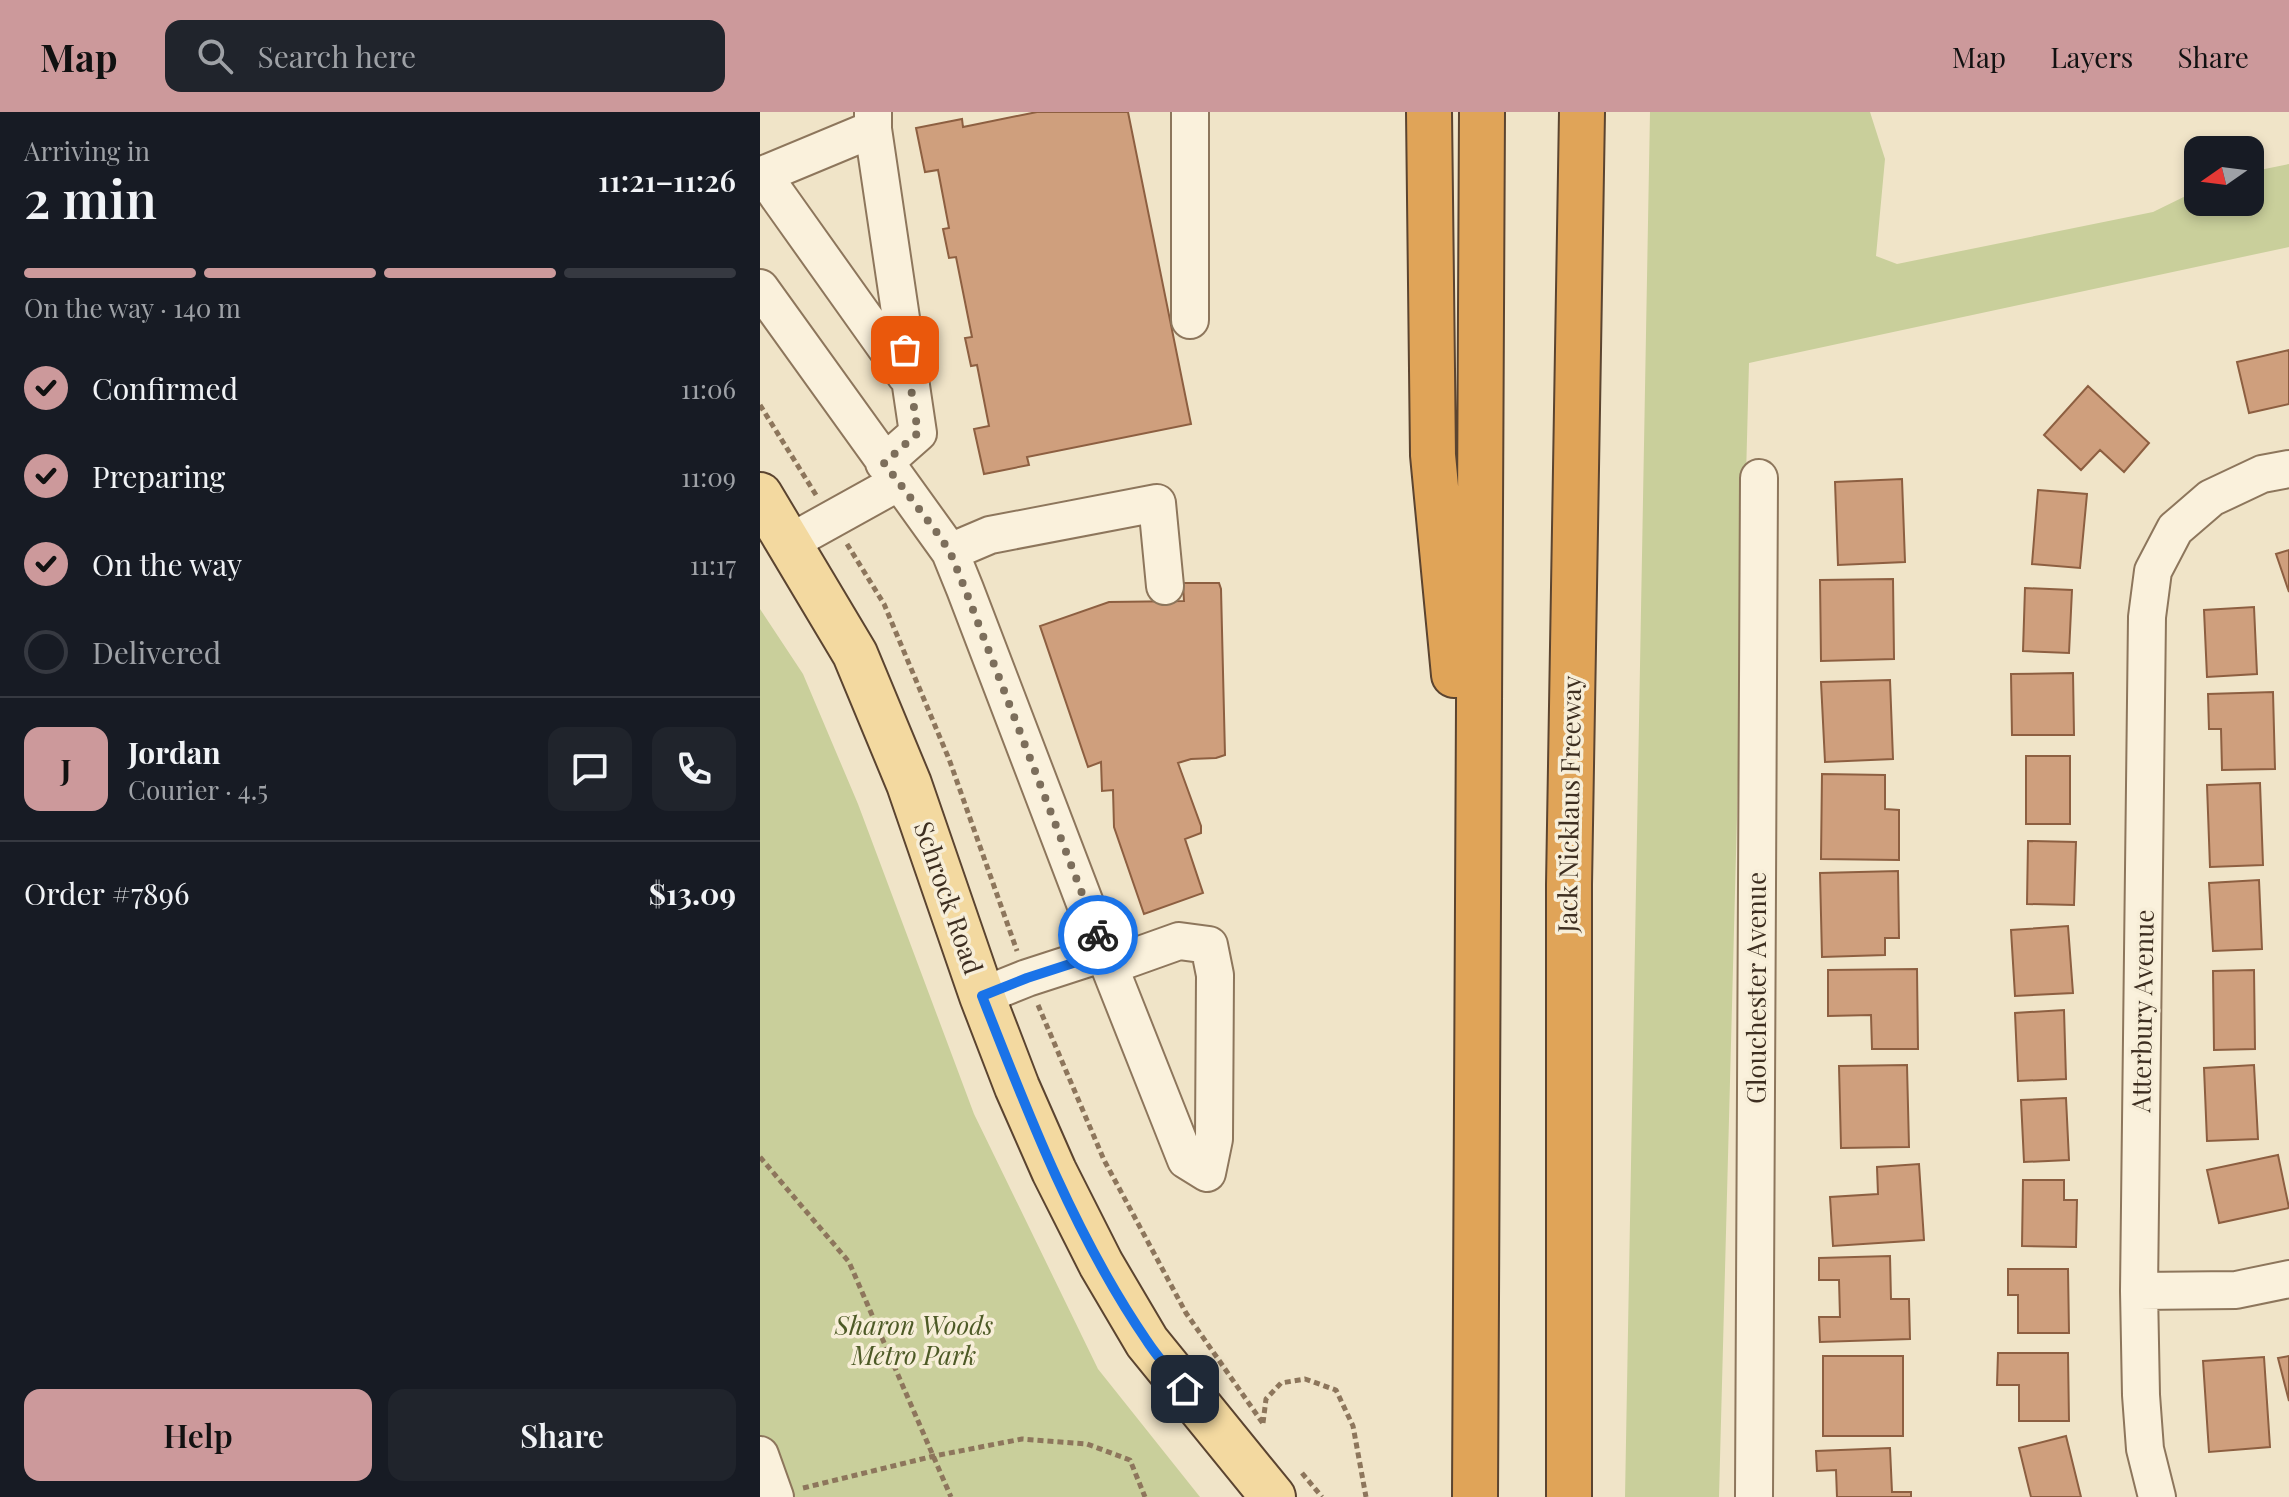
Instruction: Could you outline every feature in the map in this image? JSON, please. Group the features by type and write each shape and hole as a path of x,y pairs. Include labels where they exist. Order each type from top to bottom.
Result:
{"highway":[{"path":"1429,112 1433,455 1478,929"},
{"path":"1475,1497 1482,112"},
{"name":"Jack Nicklaus Freeway","path":"1569,1497 1569,869 1582,112"},
{"path":"1571,696 1613,112"}],"main road":[{"name":"Schrock Road","path":"760,495 855,654 909,784 982,996 1017,1087 1054,1171 1101,1264 1147,1342 1273,1497"}],"street":[{"path":"1190,112 1190,320"},
{"path":"789,543 891,472 918,433 873,120 762,176 910,382"},
{"path":"760,288 950,552 1107,959 1186,1160 1207,1173 1214,1139 1215,975 1209,945 1179,941 1107,959 1027,978 982,996"},
{"name":"Atterbury Avenue","path":"2157,1497 2145,1449 2139,1291 2147,617 2153,571 2175,529 2211,498 2262,474 2289,469"},
{"name":"Glouchester Avenue","path":"1754,1497 1759,478"},
{"path":"950,552 990,535 1157,503 1165,586"},
{"path":"2139,1291 2236,1290 2289,1279"},
{"path":"760,1455 775,1496"}],"path":[{"path":"760,1157 849,1262 951,1497"},
{"path":"1263,1424 1266,1399 1281,1383 1305,1379 1336,1390 1353,1426 1366,1497"},
{"path":"775,1496 934,1456 1022,1439 1087,1444 1130,1460 1145,1497"}],"green space":[{"path":"1650,112 1870,112 1885,159 1876,256 1897,264 2153,212 2184,197 2184,216 2264,216 2264,169 2289,164 2289,247 1749,363 1719,1497 1625,1497"},
{"name":"Sharon Woods Metro Park","path":"760,609 803,674 858,804 974,1114 1098,1369 1200,1497 760,1497"}],"building":[{"path":"1037,112 1128,112 1191,424 1027,457 1029,465 984,474 974,429 989,426 977,365 971,366 965,338 972,337 956,257 949,258 943,229 949,228 938,170 925,172 916,128 962,119 963,127"},
{"path":"2289,350 2289,404 2249,413 2237,362"},
{"path":"2088,386 2149,443 2124,472 2100,450 2081,470 2044,435"},
{"path":"1902,479 1905,562 1838,565 1835,482"},
{"path":"2038,490 2087,494 2080,568 2032,564"},
{"path":"2289,550 2289,592 2276,554"},
{"path":"1893,579 1894,659 1821,661 1820,580"},
{"path":"1183,583 1219,583 1221,589 1225,755 1178,763 1201,826 1201,833 1185,839 1203,893 1144,914 1114,827 1113,790 1102,791 1101,762 1088,767 1040,626 1109,602 1184,601"},
{"path":"2025,588 2072,590 2069,653 2023,651"},
{"path":"2254,607 2257,674 2207,677 2204,610"},
{"path":"2073,673 2074,735 2012,735 2011,674"},
{"path":"1890,680 1893,759 1825,762 1821,682"},
{"path":"2273,692 2275,769 2222,770 2221,729 2209,729 2208,694"},
{"path":"2026,756 2070,756 2070,824 2026,824"},
{"path":"1822,774 1885,775 1885,809 1899,810 1899,860 1821,859"},
{"path":"2260,783 2263,865 2210,867 2207,785"},
{"path":"2028,841 2076,842 2074,905 2027,904"},
{"path":"1898,871 1899,938 1885,938 1885,955 1822,957 1820,873"},
{"path":"2259,880 2262,949 2213,951 2209,883"},
{"path":"2068,926 2073,993 2015,996 2011,930"},
{"path":"1917,969 1918,1049 1872,1049 1871,1015 1828,1016 1828,970"},
{"path":"2254,970 2255,1049 2214,1050 2213,971"},
{"path":"2064,1010 2066,1079 2018,1081 2015,1013"},
{"path":"1907,1065 1909,1147 1841,1148 1839,1066"},
{"path":"2254,1065 2258,1139 2207,1141 2204,1068"},
{"path":"2066,1098 2069,1160 2024,1162 2021,1100"},
{"path":"2278,1155 2289,1208 2219,1223 2207,1170"},
{"path":"1919,1164 1924,1240 1833,1246 1830,1197 1878,1194 1877,1167"},
{"path":"2023,1180 2064,1180 2064,1200 2077,1200 2076,1247 2022,1246"},
{"path":"1890,1256 1891,1299 1909,1299 1910,1339 1820,1342 1819,1317 1840,1317 1839,1280 1819,1280 1819,1258"},
{"path":"2008,1269 2068,1269 2069,1333 2018,1333 2018,1295 2008,1295"},
{"path":"1998,1353 2068,1353 2069,1421 2019,1421 2019,1385 1997,1385"},
{"path":"1823,1356 1903,1356 1903,1436 1823,1436"},
{"path":"2289,1356 2289,1401 2278,1358"},
{"path":"2264,1357 2270,1447 2209,1452 2203,1361"},
{"path":"2066,1436 2081,1497 2031,1497 2019,1448"},
{"path":"1890,1448 1892,1492 1911,1492 1911,1497 1837,1497 1836,1470 1817,1471 1816,1451"}],"way so far":[{"path":"905,350 918,433 884,463 950,552 1098,935"}],"route":[{"path":"1098,935 1104,953 982,996 1054,1171 1101,1264 1147,1342 1185,1389"}]}
